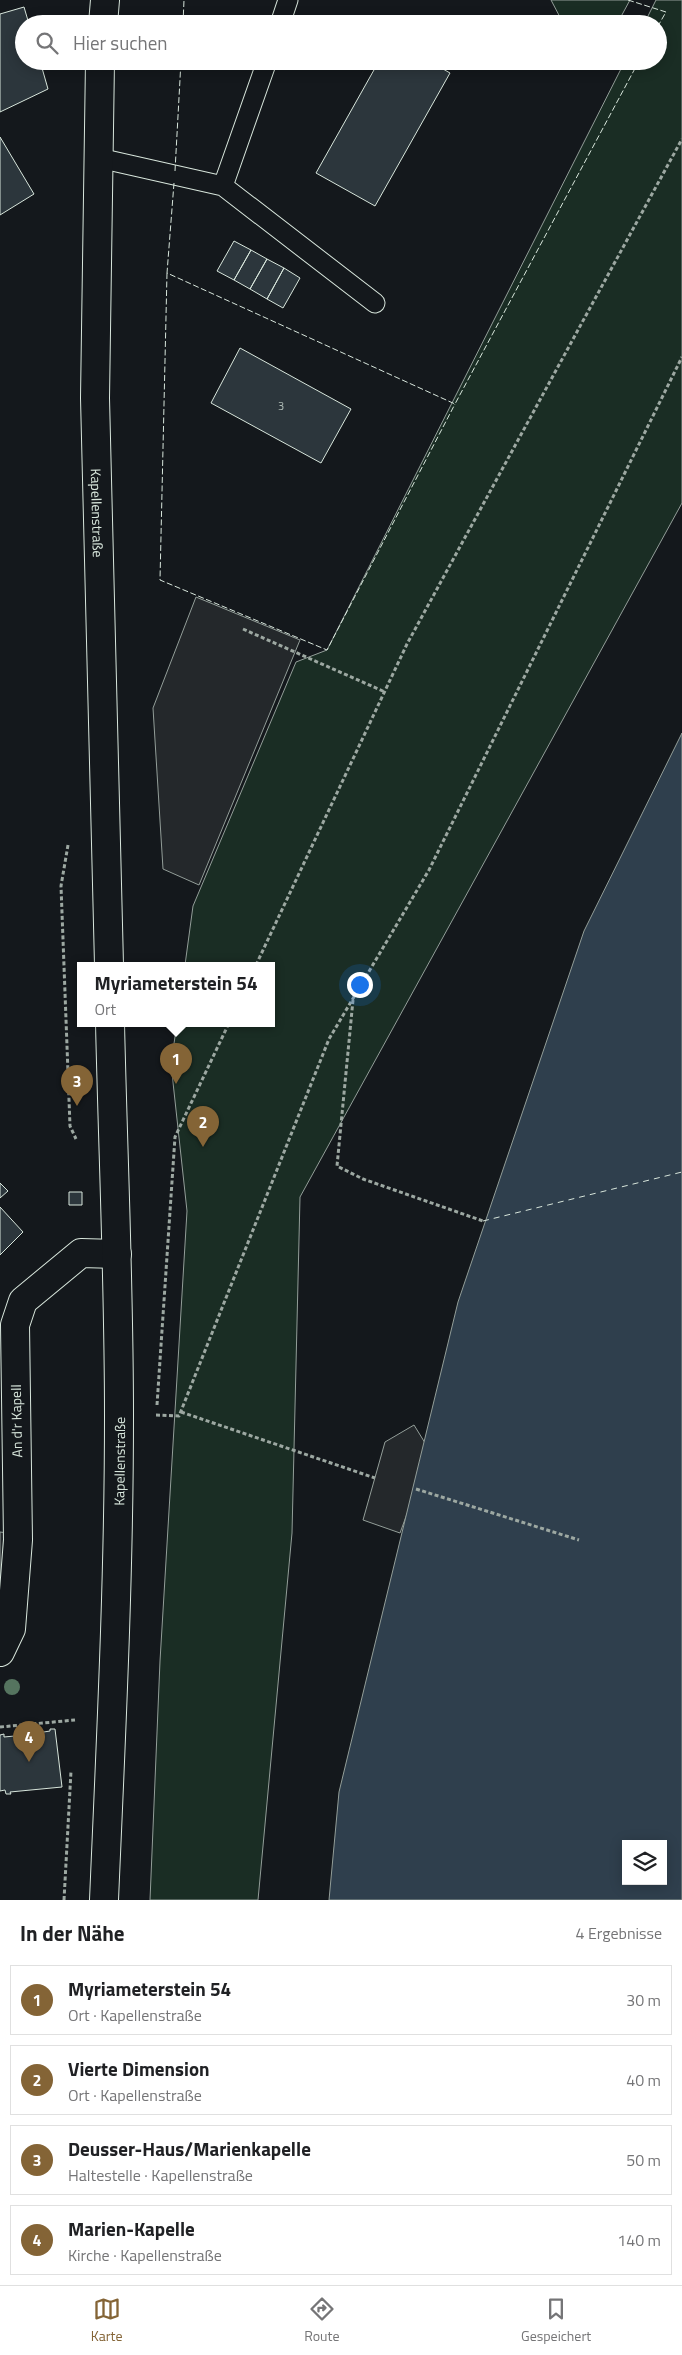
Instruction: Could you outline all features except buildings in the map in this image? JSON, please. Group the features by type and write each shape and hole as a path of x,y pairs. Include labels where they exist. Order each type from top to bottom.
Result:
{"street":[{"path":"105,15 106,0"},
{"name":"Kapellenstraße","path":"100,70 95,398 109,962"},
{"name":"Kapellenstraße","path":"104,1900 116,1637 119,1416 117,1254 110,1027"},
{"name":"An d'r Kapell","path":"0,1652 11,1629 18,1540 7,1325 24,1301 80,1253 117,1254"}],"lane":[{"path":"283,15 288,0"},
{"path":"223,186 264,70"},
{"path":"98,158 223,186 375,303"}],"path":[{"path":"257,962 407,644 682,139"},
{"path":"227,1027 175,1137 157,1416 179,1416 328,1039 429,870 682,357"},
{"path":"242,629 384,692"},
{"path":"353,997 337,1166 364,1179 483,1221"},
{"path":"180,1412 375,1478"},
{"path":"416,1489 578,1540"},
{"path":"0,1727 75,1720 74,1729"},
{"path":"64,1900 71,1766"}],"green space":[{"path":"551,0 630,0 622,15 559,15"},
{"path":"656,0 682,0 682,503 300,1197 292,1533 258,1900 150,1900 160,1661 187,1211 171,1064 176,1027 275,1027 275,962 185,962 193,906 296,662 327,650 620,70 667,70 667,15 648,15"}],"shaded area":[{"path":"196,597 300,640 199,885 163,869 153,708"},
{"path":"414,1425 430,1451 400,1533 363,1520 385,1442"},
{"path":"0,1532 8,1533 0,1620"}],"water":[{"path":"682,733 682,1900 329,1900 339,1792 458,1302 584,931"}],"ferry route":[{"path":"483,1221 682,1172"}],"fence":[{"path":"183,15 184,0"},
{"path":"628,0 666,12 664,15"},
{"path":"175,171 181,70"},
{"path":"174,183 167,273 455,404 634,70"},
{"path":"167,273 160,580 327,650 455,404"}],"place":[{"name":"Myriameterstein 54","path":"176,1084"},
{"name":"Deusser-Haus/Marienkapelle","path":"77,1106"},
{"name":"Vierte Dimension","path":"203,1147"},
{"name":"Marien-Kapelle","path":"29,1762"}]}
